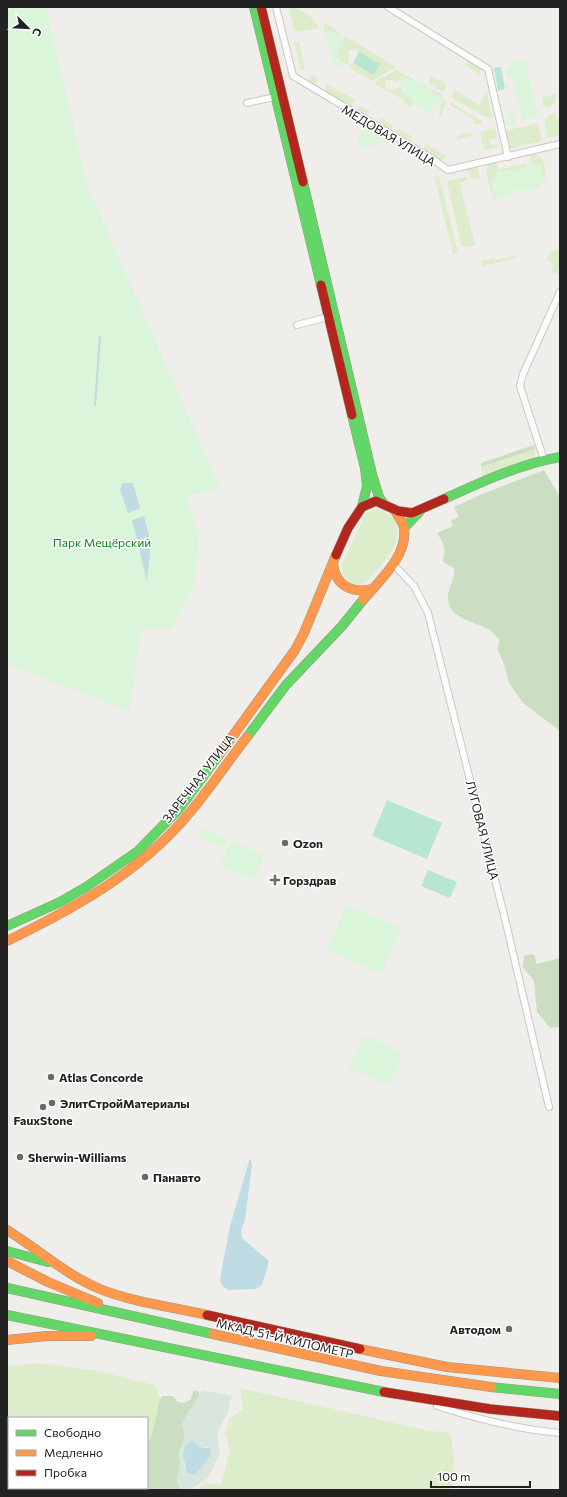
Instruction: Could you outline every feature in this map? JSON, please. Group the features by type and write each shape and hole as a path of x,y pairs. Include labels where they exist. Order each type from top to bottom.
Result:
{"main road":[{"path":"254,7 365,468 367,486 362,507"},
{"path":"261,7 372,474 379,497 383,503"},
{"path":"362,507 376,501 406,513 420,511 479,484 544,460 560,456"},
{"name":"ЗАРЕЧНАЯ УЛИЦА","path":"7,926 60,902 112,870 138,850 179,809 295,650 304,633 348,528 362,507"},
{"path":"394,509 404,528 420,511"},
{"name":"ЗАРЕЧНАЯ УЛИЦА","path":"7,941 66,912 92,897 142,860 166,838 186,817 286,685 342,626 393,564 400,550 404,528"},
{"path":"333,562 335,576 345,588 360,592 373,589"},
{"path":"7,1230 93,1287 116,1294 360,1350 447,1367 560,1378"},
{"path":"7,1251 44,1260 67,1271"},
{"path":"7,1261 48,1282 120,1311"},
{"name":"МКАД, 51-Й КИЛОМЕТР","path":"7,1288 120,1311 356,1366 432,1380 560,1394"},
{"path":"7,1315 113,1335 352,1388 486,1409 560,1416"},
{"path":"7,1340 22,1337 113,1335"}],"street":[{"name":"МЕДОВАЯ УЛИЦА","path":"276,7 293,76 434,160 448,170 560,144"},
{"path":"388,7 488,68 508,157"},
{"path":"246,103 275,97"},
{"path":"544,460 520,386 523,374 560,292"},
{"path":"297,324 328,317"},
{"name":"ЛУГОВАЯ УЛИЦА","path":"393,564 414,586 428,613 501,903 549,1107"},
{"path":"416,1399 485,1421 530,1430 560,1433"}],"green space":[{"name":"Парк Мещёрский","path":"7,7 46,7 88,188 220,488 187,496 198,534 195,582 172,628 141,630 129,711 7,664"},
{"path":"289,7 293,7 306,14 314,20 319,28 297,32 294,31"},
{"path":"327,24 343,35 332,31 325,32 323,25"},
{"path":"332,31 343,35 343,39 336,57 343,61 343,68 332,62 325,32"},
{"path":"347,37 396,67 372,81 351,69 349,64 346,65 336,57 343,39","holes":["353,49 359,52 373,75 353,63 349,64 348,52"]},
{"path":"299,41 305,69 300,70 294,42"},
{"path":"359,52 380,64 373,75 353,63"},
{"path":"525,59 538,117 522,120 512,76 507,77 505,68 513,66 512,62"},
{"path":"467,60 480,68 481,75 465,65"},
{"path":"501,67 505,89 498,91 494,68"},
{"path":"397,70 442,95 443,98 432,93 425,86 409,78 395,82 393,80 386,80 385,88 390,90 402,87 403,93 409,96 413,102 411,107 404,103 404,100 375,84 376,81"},
{"path":"313,75 318,80 313,85 308,80"},
{"path":"432,76 447,85 443,92 428,82"},
{"path":"409,78 413,82 418,81 430,92 443,98 438,104 435,103 432,107 435,116 416,105 411,107 413,102 409,96 403,93 401,81"},
{"path":"327,84 355,100 351,107 324,91"},
{"path":"455,90 479,105 487,92 492,118 483,116 451,97"},
{"path":"555,93 556,97 554,103 549,108 543,107 542,100 544,96 550,97"},
{"path":"445,100 446,103 441,117 439,118 440,105"},
{"path":"449,101 482,121 480,124 474,125 473,119 450,105"},
{"path":"361,106 370,111 367,117 357,111"},
{"path":"513,109 516,124 507,126 505,119 510,118 508,110"},
{"path":"555,113 556,119 560,118 560,135 548,138 544,121 549,115"},
{"path":"381,118 393,125 390,131 378,123"},
{"path":"538,123 542,141 509,149 505,131"},
{"path":"398,128 413,137 410,141 396,132"},
{"path":"495,128 497,138 490,140 491,145 498,144 499,147 484,150 480,131"},
{"path":"370,129 386,138 387,142 360,148 358,140 360,131"},
{"path":"471,132 472,136 456,140 458,135"},
{"path":"426,144 446,156 443,161 423,149"},
{"path":"529,152 540,157 546,175 542,175 542,167 532,164"},
{"path":"496,160 498,170 527,163 526,168 520,170 517,169 513,172 507,170 497,172 491,183 497,199 493,199 486,172 490,161"},
{"path":"531,162 534,165 536,164 542,166 541,175 546,175 547,180 535,189 526,191 514,190 508,196 497,199 491,183 497,172 507,170 513,172 517,169 520,170 526,168 527,163"},
{"path":"477,164 480,178 471,179 467,167"},
{"path":"439,176 458,252 453,254 434,177"},
{"path":"467,177 467,180 460,183 475,245 466,247 461,244 447,181"},
{"path":"560,249 560,275 551,271 554,264 546,260 550,252"},
{"path":"517,255 517,258 482,266 481,261 493,258 497,260"},
{"path":"534,445 535,449 481,467 481,463"},
{"path":"535,449 535,456 483,476 481,467"},
{"path":"544,470 560,497 560,731 523,703 509,683 505,667 497,648 500,640 495,634 485,627 464,619 452,610 449,604 448,596 454,576 454,568 443,561 444,546 437,533 453,526 451,520 459,517 454,507 482,494"},
{"path":"375,509 382,510 388,514 396,524 396,543 389,555 369,579 359,585 354,585 344,578 342,564 366,513"},
{"path":"387,800 442,823 427,859 372,836"},
{"path":"203,828 227,839 223,847 199,837"},
{"path":"231,841 264,855 254,880 220,865"},
{"path":"428,870 457,882 450,898 421,886"},
{"path":"347,905 401,928 381,974 327,950"},
{"path":"530,954 534,955 537,964 560,958 560,1027 550,1028 537,1012 534,981 523,967 524,956"},
{"path":"364,1035 403,1053 389,1085 349,1068"},
{"path":"42,1363 99,1371 155,1385 160,1400 156,1422 148,1441 148,1417 8,1417 8,1489 141,1490 7,1490 7,1366"},
{"path":"240,1388 431,1431 450,1433 454,1456 452,1490 193,1490 208,1483 221,1485 230,1450 225,1433 229,1419 243,1409"},
{"path":"194,1390 199,1392 199,1396 185,1418 185,1437 179,1453 180,1464 177,1480 181,1490 141,1490 148,1489 148,1441 151,1438 160,1399 162,1396 173,1396 178,1402 184,1403 190,1400"}],"shaded area":[{"path":"202,1390 232,1396 229,1404 229,1411 217,1433 220,1454 208,1478 193,1488 181,1490 177,1477 180,1464 180,1450 185,1437 182,1424","holes":["193,1441 201,1448 208,1447 211,1451 207,1460 195,1475 184,1467 185,1446"]}],"water":[{"path":"123,483 133,483 140,508 128,513 120,490"},
{"path":"144,516 151,543 147,581 132,520"},
{"path":"250,1158 252,1165 245,1219 241,1231 242,1238 268,1260 268,1266 262,1285 256,1289 229,1290 223,1287 220,1280 221,1273 230,1226"},
{"path":"190,1441 193,1441 201,1448 211,1448 210,1456 206,1463 195,1475 187,1473 183,1456 185,1446"}],"waterway":[{"path":"95,405 100,337"}],"traffic: fast":[{"path":"254,7 321,285"},
{"path":"303,182 372,474 379,497 383,503"},
{"path":"352,415 365,468 367,486 362,507"},
{"path":"444,499 515,469 560,457"},
{"path":"404,528 420,511"},
{"path":"247,737 286,685 342,626 363,600"},
{"path":"7,926 60,902 86,887 138,851 179,809 219,755"},
{"path":"7,1251 48,1262"},
{"path":"7,1288 213,1334"},
{"path":"7,1315 384,1392"},
{"path":"491,1387 560,1394"}],"traffic: slow":[{"path":"363,600 391,567 402,548 404,528 394,509"},
{"path":"219,755 295,650 304,633 336,555"},
{"path":"333,563 334,571 337,577 345,586 357,590 372,589"},
{"path":"7,941 80,903 125,873 147,856 186,817 247,737"},
{"path":"7,1230 75,1277 100,1289 112,1294 139,1301 207,1315"},
{"path":"7,1261 48,1282 98,1303"},
{"path":"213,1334 381,1371 491,1387"},
{"path":"7,1340 47,1336 91,1336"},
{"path":"360,1349 447,1367 560,1378"}],"traffic: jam":[{"path":"261,7 303,182"},
{"path":"321,285 352,415"},
{"path":"336,555 348,528 362,507 376,501 398,511 412,513 444,499"},
{"path":"207,1315 360,1349"},
{"path":"384,1392 490,1409 560,1416"}],"place":[{"name":"Ozon","path":"285,843"},
{"name":"Горздрав","path":"275,880"},
{"name":"Atlas Concorde","path":"51,1077"},
{"name":"ЭлитСтройМатериалы","path":"52,1103"},
{"name":"FauxStone","path":"43,1107"},
{"name":"Sherwin-Williams","path":"20,1157"},
{"name":"Панавто","path":"145,1177"},
{"name":"Автодом","path":"509,1329"}]}
